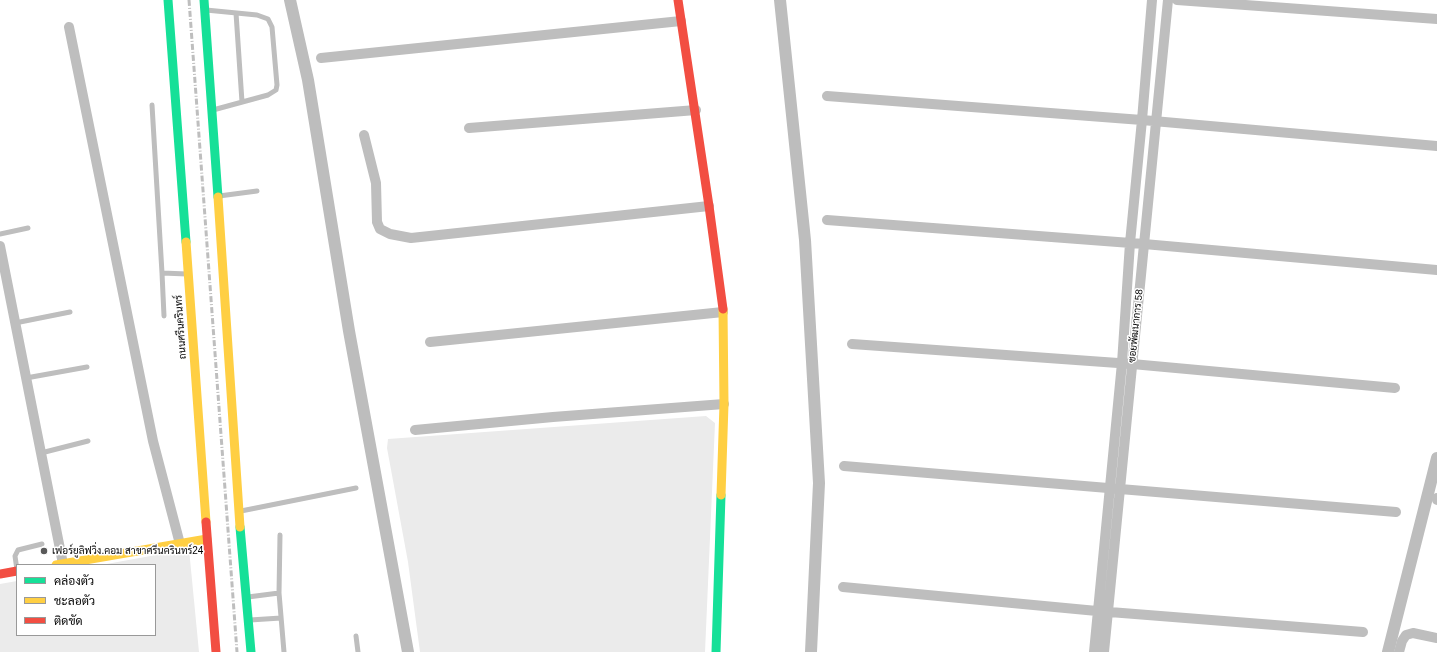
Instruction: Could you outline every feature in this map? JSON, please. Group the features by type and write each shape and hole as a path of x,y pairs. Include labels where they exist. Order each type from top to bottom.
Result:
{"main road":[{"name":"ถนนศรีนครินทร์","path":"168,0 216,652"},
{"path":"204,0 251,652"},
{"path":"678,0 710,206 722,312 724,404 716,652"},
{"path":"59,564 207,539"},
{"path":"0,574 16,571"}],"street":[{"name":"ซอยพัฒนาการ 58","path":"1094,652 1122,363 1130,243 1152,0"},
{"name":"ซอยพัฒนาการ 58","path":"1104,652 1168,0"},
{"path":"1177,0 1437,19"},
{"path":"321,58 681,21"},
{"path":"69,27 153,441 180,544"},
{"path":"827,96 1157,121 1437,146"},
{"path":"469,128 696,110"},
{"path":"364,134 376,183 377,222 380,229 390,234 411,238 710,206"},
{"path":"827,220 1144,244 1437,270"},
{"path":"0,246 41,453 59,564"},
{"path":"430,342 722,312"},
{"path":"852,344 1122,363 1396,388"},
{"path":"415,430 553,417 724,404"},
{"path":"844,466 1396,512"},
{"path":"843,587 1108,612 1363,632"},
{"path":"1399,652 1402,641 1406,635 1413,633 1437,638"}],"lane":[{"path":"204,10 258,15 268,19 272,27 278,85 276,90 268,96 212,110"},
{"path":"236,13 242,102"},
{"path":"152,105 164,316"},
{"path":"218,196 257,191"},
{"path":"0,234 28,228"},
{"path":"162,273 188,274"},
{"path":"15,323 70,312"},
{"path":"26,378 87,367"},
{"path":"41,453 88,440"},
{"path":"240,511 356,488"},
{"path":"280,535 279,594 284,652"},
{"path":"16,564 15,556 18,550 42,544"},
{"path":"246,597 279,594"},
{"path":"248,620 281,618"},
{"path":"356,636 358,652"}],"shaded area":[{"path":"706,416 715,423 705,652 420,652 408,562 387,448 388,439"},
{"path":"189,549 199,652 0,652 0,584 16,581 16,636 156,636 156,564 106,564"}],"waterway":[{"path":"290,0 308,80 349,331 408,652"},
{"path":"780,0 805,240 819,483 811,652"},
{"path":"1388,652 1437,458"}],"railway":[{"path":"189,0 237,652"}],"traffic: fast":[{"path":"168,0 186,242"},
{"path":"204,0 218,197"},
{"path":"716,652 721,495"},
{"path":"240,527 251,652"}],"traffic: slow":[{"path":"218,197 240,527"},
{"path":"186,242 206,522"},
{"path":"721,495 724,404 723,309"},
{"path":"62,564 207,539"}],"traffic: jam":[{"path":"678,0 723,309"},
{"path":"206,522 216,652"},
{"path":"0,574 16,571"}],"place":[{"name":"เฟอร์ยูลิฟวิ่ง.คอม สาขาศรีนครินทร์24","path":"44,551"}]}
